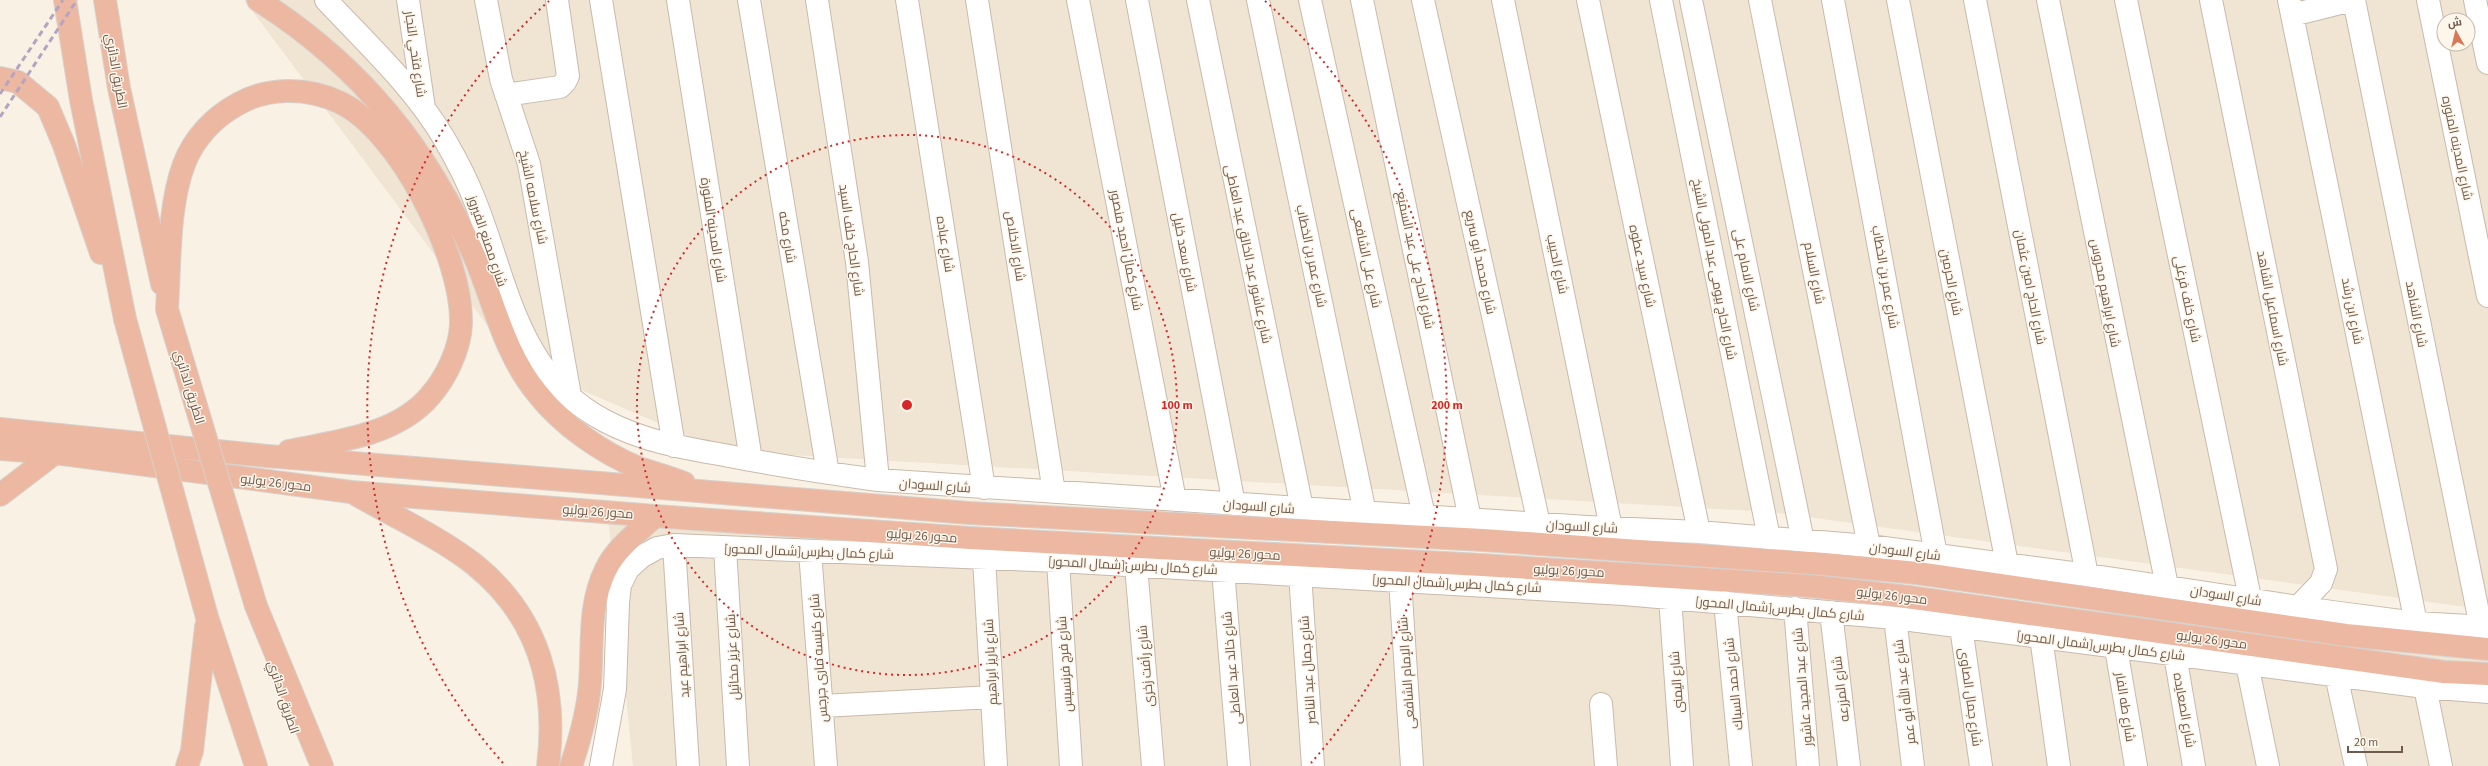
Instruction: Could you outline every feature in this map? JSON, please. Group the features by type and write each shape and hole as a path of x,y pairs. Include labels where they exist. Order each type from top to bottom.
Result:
{"highway":[{"path":"65,0 81,100 125,319 207,617 256,766"},
{"name":"الطريق الدائري","path":"105,0 119,88 167,309 256,606 306,766"},
{"path":"258,0 311,38 353,73 391,115 424,160 452,209 476,260 508,348 521,372 538,395 573,427 608,452 639,467 688,485 698,492"},
{"path":"0,78 18,82 48,107 64,145 92,230 125,319"},
{"path":"167,309 176,194 184,163 199,136 221,113 248,98 279,91 294,91 310,92 340,102 365,120 391,149 413,181 441,236 458,286 461,326 451,364 429,397 399,421 362,435 267,456"},
{"name":"محور 26 يوليو","path":"0,429 267,456 969,513 1483,540 1824,564 1917,574 2346,635 2488,649"},
{"name":"محور 26 يوليو","path":"0,449 56,453 351,492 655,516 970,538 1776,583 1902,596 2444,672 2488,674"},
{"path":"0,495 56,453"},
{"path":"351,492 473,564 495,582 517,609 533,639 545,671 551,705 551,739 548,766"},
{"path":"571,766 583,730 590,685 593,608 598,587 606,568 619,550 655,516"},
{"path":"256,606 322,766"},
{"path":"187,766 192,752 197,716 207,617"}],"street":[{"name":"شارع مصنع الفيروز","path":"326,0 403,82 444,138 476,202 511,308 526,342 548,373 570,396 604,421 638,436 674,446"},
{"name":"شارع فتحي النجار","path":"408,0 424,109"},
{"name":"شارع سلامه الشيخ","path":"486,0 494,47 506,95 529,164 570,396"},
{"path":"506,95 560,87 566,82 568,76 557,0"},
{"path":"601,0 674,446"},
{"name":"شارع المدينه المنورة","path":"678,0 751,460"},
{"name":"شارع مكه","path":"749,0 828,474"},
{"name":"شارع الحاج خلف السيد","path":"817,0 857,262 878,480"},
{"name":"شارع عباده","path":"907,0 984,488"},
{"name":"شارع الاخلاص","path":"977,0 1054,492"},
{"name":"شارع كمال احمد منصور","path":"1078,0 1175,500"},
{"name":"شارع سعد خليل","path":"1137,0 1234,504"},
{"name":"شارع عاشور عبد الخالق عبد العاطى","path":"1198,0 1302,508"},
{"name":"شارع عمر بن الخطاب","path":"1258,0 1366,513"},
{"name":"شارع على الشافعى","path":"1310,0 1424,516"},
{"name":"شارع الحاج على عبد السميع","path":"1362,0 1470,519"},
{"name":"شارع محمد أبو سريع","path":"1423,0 1538,524"},
{"name":"شارع الحبيب","path":"1503,0 1611,528"},
{"name":"شارع سيد عطوه","path":"1588,0 1699,532"},
{"name":"شارع الحاج بيومى عبد المولى الشيخ","path":"1661,0 1769,538"},
{"name":"شارع الامام على","path":"1691,0 1803,541"},
{"name":"شارع السلام","path":"1760,0 1869,546"},
{"name":"شارع عمر بن الخطاب","path":"1833,0 1936,555"},
{"name":"شارع الحرمين","path":"1898,0 2007,564"},
{"name":"شارع الحاج امين عثمان","path":"1975,0 2087,575"},
{"name":"شارع ابراهيم محروس","path":"2048,0 2167,586"},
{"name":"شارع خلف فرغلى","path":"2126,0 2250,598"},
{"name":"شارع اسماعيل الشاهد","path":"2211,0 2326,569 2320,583 2298,607"},
{"path":"2291,7 2353,0"},
{"name":"شارع الشاهد","path":"2353,0 2484,627"},
{"name":"شارع المدينه المنوره","path":"2428,0 2488,296"},
{"path":"2475,0 2488,63"},
{"name":"شارع ابن رشد","path":"2291,7 2416,623"},
{"name":"شارع السودان","path":"674,446 828,474 878,480 1538,524 1699,532 1869,546 2167,586 2250,598 2298,607 2416,623 2484,627"},
{"name":"شارع كمال بطرس[شمال المحور]","path":"601,766 615,689 620,585 628,569 641,556 657,548 674,544 725,548 1058,561 1300,574 1724,602 1896,618 2116,648 2425,686 2488,692"},
{"name":"شارع ابراهيم عيد","path":"674,544 688,766"},
{"name":"شارع عزيز مخائيل","path":"725,548 738,766"},
{"name":"شارع كنيسه مارى جرجس","path":"810,551 826,766"},
{"name":"شارع باريز ابراهيم","path":"984,558 996,766"},
{"name":"شارع فرج فرنسيس","path":"1058,561 1071,766"},
{"name":"شارع رأفت زخرى","path":"1136,566 1153,766"},
{"name":"شارع خالد عبد العاطى","path":"1223,570 1239,766"},
{"name":"شارع جمال عبد الناصر","path":"1300,574 1313,766"},
{"name":"شارع الإمام الشافعى","path":"1400,580 1412,766"},
{"name":"شارع اليمنى","path":"1670,598 1682,766"},
{"name":"شارع احمد السباك","path":"1724,602 1741,766"},
{"name":"شارع عبد المجيد عاشور","path":"1795,608 1808,766"},
{"name":"شارع المزرعه","path":"1831,612 1849,766"},
{"name":"شارع عبد الله أبو عمر","path":"1896,618 1913,766"},
{"name":"شارع جمال الصاوى","path":"1961,627 1981,766"},
{"path":"2040,637 2059,766"},
{"name":"شارع طه الفار","path":"2116,648 2136,766"},
{"name":"شارع الصعايده","path":"2175,655 2194,766"},
{"path":"2247,664 2268,766"},
{"path":"2336,675 2356,766"},
{"path":"2425,686 2441,766"},
{"path":"822,706 992,697"},
{"path":"1602,704 1606,766"}],"shaded area":[{"path":"244,0 2488,0 2488,610 1770,512 723,451 514,361"},
{"path":"607,507 2488,650 2488,766 633,766"}],"railway":[{"path":"0,94 63,0"},
{"path":"0,117 77,0"}]}
